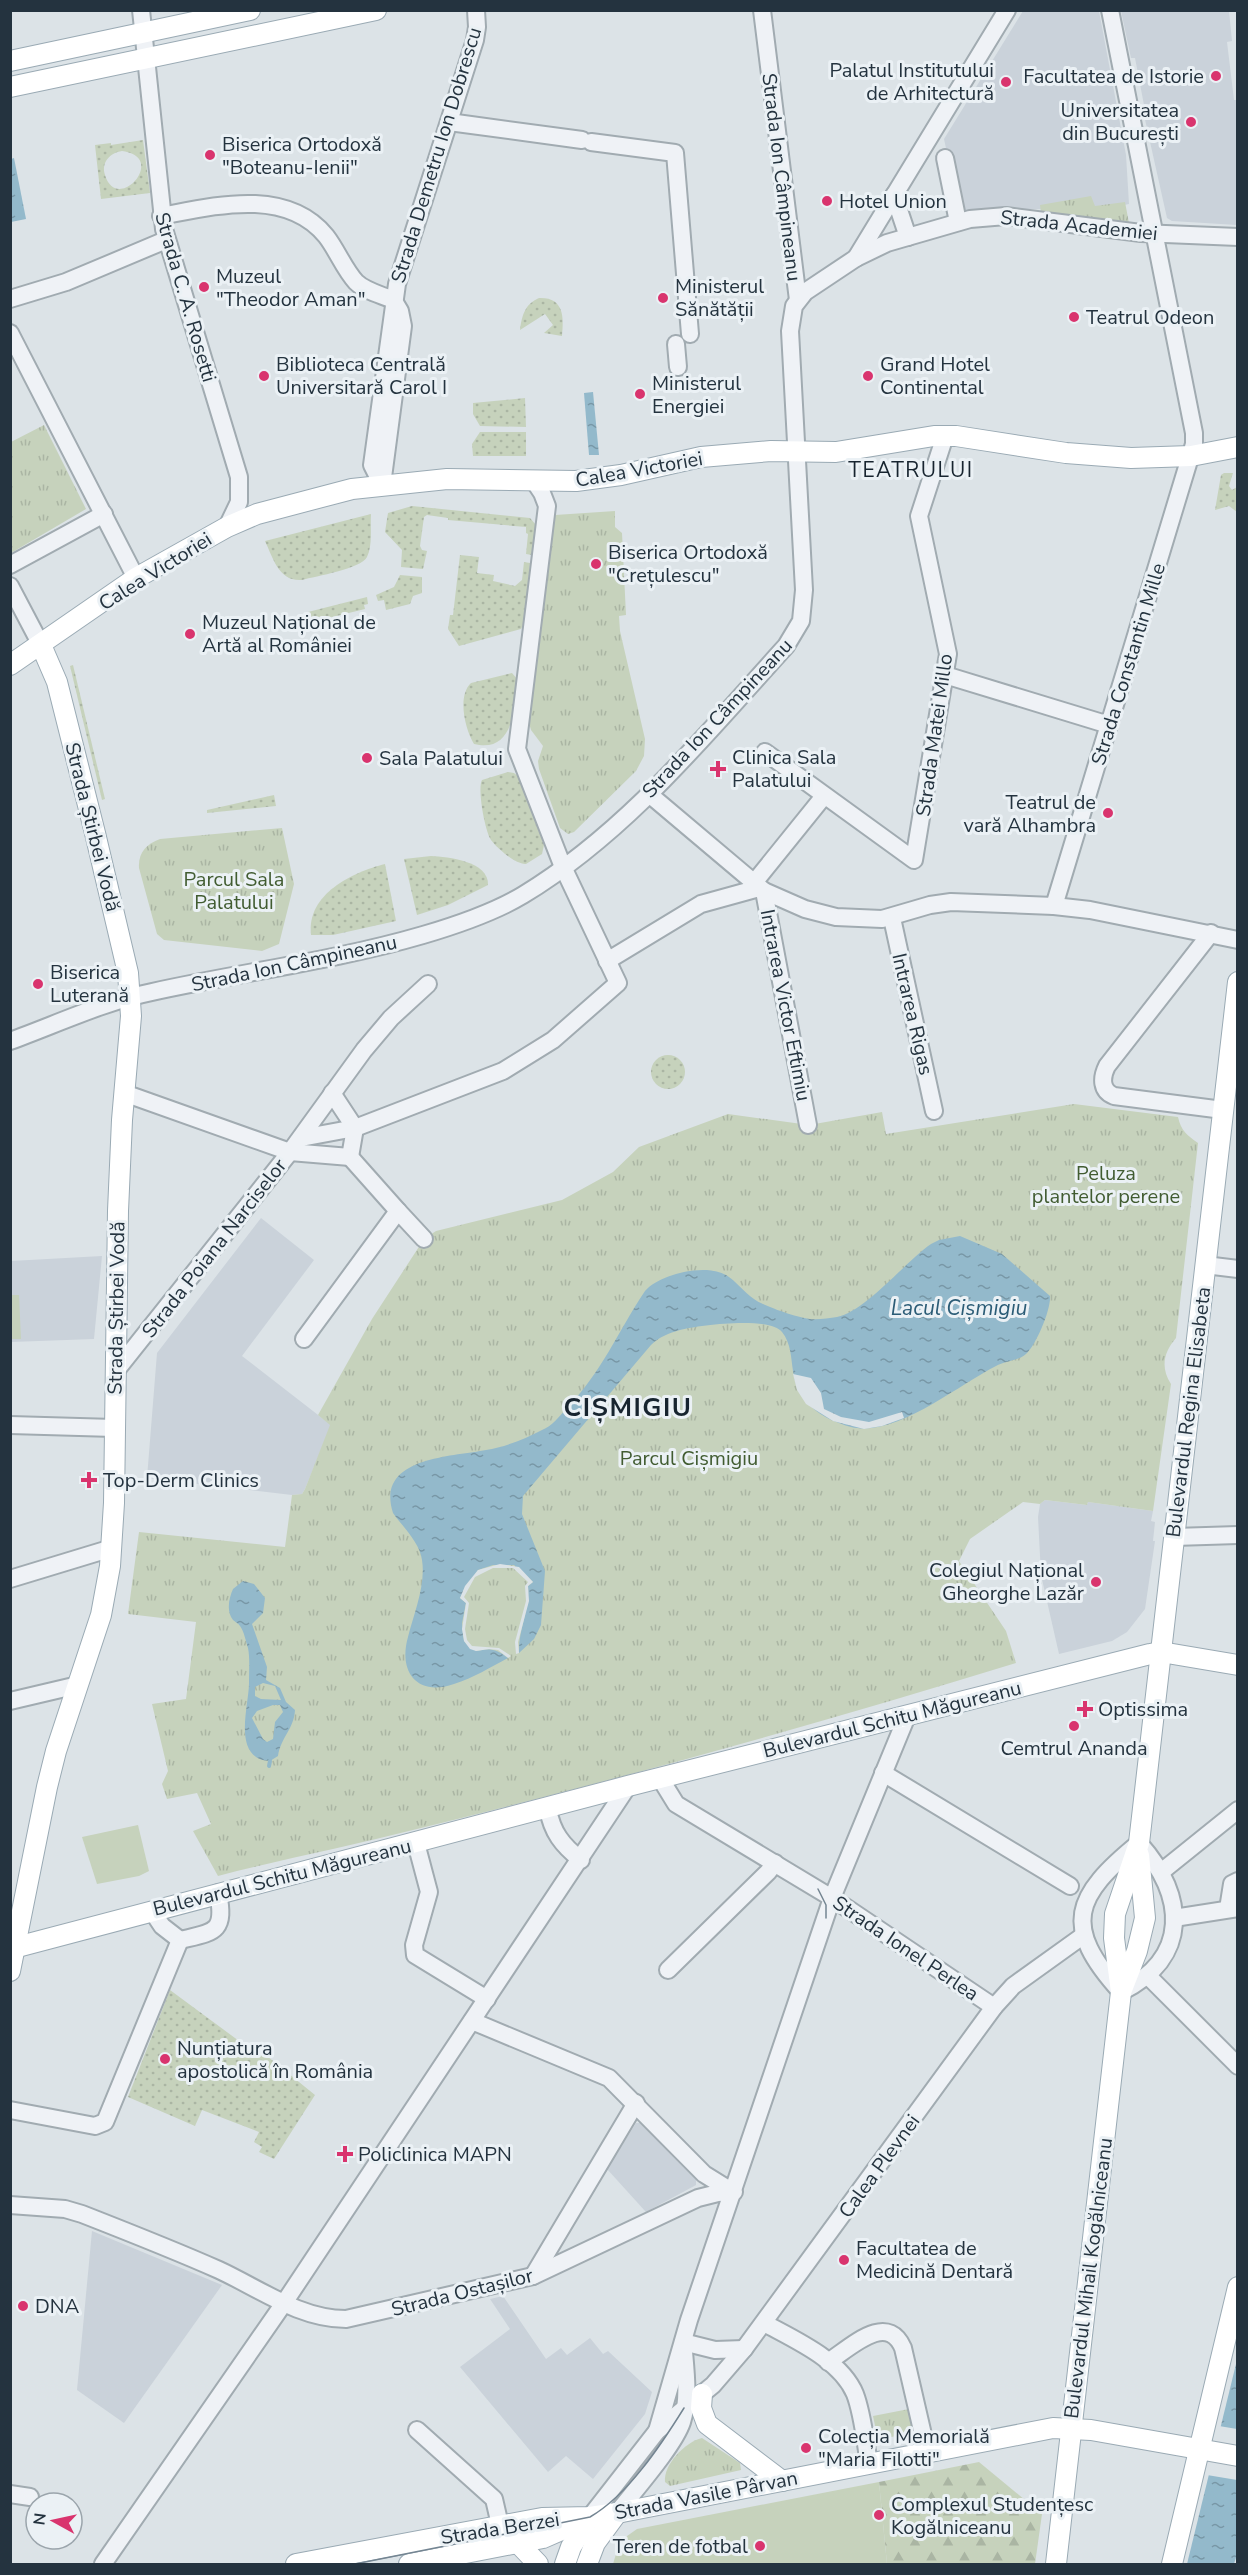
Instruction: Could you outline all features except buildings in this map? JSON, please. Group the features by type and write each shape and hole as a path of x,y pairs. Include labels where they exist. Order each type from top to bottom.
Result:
{"main road":[{"path":"10,61 250,10"},
{"path":"10,87 376,10"},
{"name":"Calea Victoriei","path":"10,665 136,578 227,527 257,514 325,495 382,485 464,479 576,481 620,476 701,458 795,451 837,453 945,436 1096,456 1191,456 1238,447"},
{"name":"Strada Știrbei Vodă","path":"10,1971 47,1787 100,1615 112,1548 118,1210 124,1093 131,1033 130,997 123,950 57,682 41,645"},
{"name":"Bulevardul Regina Elisabeta","path":"1138,1843 1223,1110 1233,1065 1238,982"},
{"name":"Bulevardul Schitu Măgureanu","path":"14,1948 218,1893 548,1809 628,1786 1161,1652 1238,1665"},
{"name":"Bulevardul Mihail Kogălniceanu","path":"1056,2565 1121,1992 1114,1938 1115,1914 1138,1843"},
{"name":"Bulevardul Mihail Kogălniceanu","path":"1121,1992 1137,1952 1145,1918 1138,1843"},
{"path":"1172,2565 1206,2451 1238,2288"},
{"path":"702,2394 701,2408 707,2424 782,2481"},
{"name":"Strada Vasile Pârvan","path":"590,2517 1044,2429 1071,2428 1238,2457"},
{"path":"587,2565 595,2542 617,2513"},
{"name":"Strada Berzei","path":"296,2565 542,2518 590,2517"},
{"name":"Strada Berzei","path":"409,2565 543,2538 590,2517"},
{"name":"Calea Plevnei","path":"565,2565 574,2542 590,2517"},
{"path":"518,2543 538,2565"}],"street":[{"path":"141,10 144,33"},
{"name":"Strada Demetru Ion Dobrescu","path":"382,485 372,465 393,300 405,253 476,34 476,10"},
{"name":"Strada Ion Câmpineanu","path":"10,1041 130,997 379,948 432,933 522,896 610,830 649,794 786,646 797,630 803,612 804,590 789,331 792,314 798,300 762,10"},
{"path":"856,258 1007,10"},
{"name":"Strada Constantin Mille","path":"1054,906 1191,456 1194,433 1110,10"},
{"name":"Strada C. A. Rosetti","path":"144,33 161,216 166,240 239,477 239,502 227,527"},
{"path":"449,122 675,153 683,339 678,367"},
{"path":"945,158 958,222"},
{"path":"894,195 908,237"},
{"path":"161,216 247,203 267,204 291,211 311,221 319,229 356,282 393,300"},
{"name":"Strada Academiei","path":"798,300 808,289 856,258 884,244 982,216 1006,216 1154,234 1238,237"},
{"path":"10,299 66,282 166,240"},
{"path":"10,333 136,578"},
{"name":"Strada Matei Millo","path":"824,796 914,860 945,675 947,644 919,516 945,436"},
{"path":"301,1138 355,1128 503,1071 553,1040 618,983 563,867 517,749 547,506 534,482"},
{"path":"10,565 104,514"},
{"path":"10,586 41,645"},
{"path":"945,675 1110,725"},
{"path":"607,961 702,904 759,888 824,796 765,752"},
{"name":"Intrarea Victor Eftimiu","path":"649,794 759,888 808,1125"},
{"path":"759,888 805,909 836,917 864,920 892,918 917,908 951,902 1054,906 1238,939"},
{"name":"Intrarea Rigas","path":"892,918 934,1111"},
{"path":"1211,933 1107,1066 1102,1080 1106,1090 1114,1096 1223,1110"},
{"path":"350,1157 355,1128 332,1093 391,1018 428,984"},
{"path":"124,1093 290,1152 350,1157 424,1239"},
{"name":"Strada Poiana Narciselor","path":"115,1372 301,1138 332,1093"},
{"path":"304,1339 398,1211"},
{"path":"1205,1265 1238,1269"},
{"path":"10,1425 114,1428"},
{"path":"1174,1537 1238,1535"},
{"path":"10,1579 112,1548"},
{"path":"10,1701 78,1685"},
{"name":"Calea Plevnei","path":"657,2431 682,2342 825,1918 907,1716"},
{"path":"883,1773 1070,1886"},
{"name":"Strada Ionel Perlea","path":"660,1778 676,1804 818,1889 994,2007"},
{"path":"103,2565 284,2303 581,1860 628,1786"},
{"path":"548,1809 551,1823 559,1840 581,1860"},
{"path":"1161,1872 1238,1809"},
{"path":"416,1843 429,1892 414,1945 415,1954 487,1999"},
{"path":"1138,1843 1161,1872 1170,1891 1174,1918 1168,1947 1148,1976 1121,1992 1093,1955 1084,1935 1084,1910 1092,1888 1138,1843"},
{"path":"668,1970 775,1863"},
{"path":"1174,1918 1233,1908 1232,1884 1238,1881"},
{"path":"180,1940 211,1933 216,1929 221,1910 218,1893"},
{"path":"152,1911 162,1926 180,1940"},
{"name":"Calea Plevnei","path":"590,2517 657,2431 702,2394 744,2349 994,2007 1013,1986 1084,1935"},
{"path":"10,2110 95,2126 105,2122 180,1940"},
{"path":"1148,1976 1238,2066"},
{"path":"472,2021 609,2078 704,2174 734,2192"},
{"path":"533,2276 636,2103"},
{"name":"Strada Ostașilor","path":"10,2205 65,2209 82,2214 217,2270 284,2303 317,2316 346,2319 533,2276 698,2198 734,2192"},
{"path":"764,2323 828,2362 842,2374 855,2394 869,2463"},
{"path":"828,2362 873,2333 883,2330 897,2337 903,2348 927,2451"},
{"path":"617,2513 677,2433 684,2408 686,2371 682,2342 715,2350 744,2349"},
{"path":"417,2430 494,2499 500,2525"}],"shaded area":[{"path":"1023,11 1099,11 1126,155 1129,204 1101,210 1031,209 961,218 944,139"},
{"name":"Universitatea din București","path":"1121,11 1229,11 1232,41 1227,42 1234,100 1238,100 1237,225 1172,221 1167,218 1142,106 1144,105 1135,58 1131,58"},
{"path":"261,1218 314,1260 242,1356 331,1425 305,1489 302,1494 292,1495 147,1478 157,1353"},
{"path":"102,1256 94,1339 11,1342 11,1261"},
{"name":"Colegiul Național Gheorghe Lazăr","path":"1045,1500 1087,1505 1088,1502 1153,1511 1151,1521 1155,1522 1153,1541 1155,1541 1145,1609 1127,1632 1112,1641 1059,1654 1041,1575 1038,1517 1040,1504"},
{"path":"636,2123 640,2123 696,2180 696,2185 646,2212 607,2169"},
{"path":"92,2231 222,2285 124,2423 77,2390"},
{"path":"503,2296 546,2359 561,2348 567,2355 590,2338 603,2354 608,2351 652,2392 645,2414 593,2479 566,2456 548,2472 460,2367 510,2329 490,2299"}],"green space":[{"path":"143,140 150,193 101,199 95,145 111,143 111,145","holes":["122,151 135,155 141,163 136,180 128,187 119,189 111,186 105,175 105,162 114,154"]},
{"path":"1091,196 1095,206 1125,202 1129,223 1041,213 1040,205"},
{"path":"539,298 553,301 558,305 563,322 562,336 544,333 553,325 545,314 520,330 525,311 530,303"},
{"path":"525,398 526,427 480,426 473,414 473,403"},
{"path":"44,425 86,509 11,553 11,442"},
{"path":"480,432 526,432 526,456 473,456 472,444"},
{"path":"1233,473 1229,486 1232,490 1237,487 1237,512 1229,506 1215,510 1221,475"},
{"path":"412,506 530,518 536,525 532,555 526,554 528,534 526,527 448,520 448,518 427,515 424,517 420,546 422,550 427,551 423,569 401,567 402,550 385,532 388,513"},
{"path":"615,511 615,527 622,533 626,615 619,616 620,631 645,739 644,756 636,771 574,832 568,834 560,828 539,769 538,761 543,746 531,730 529,723 555,515"},
{"path":"371,514 371,542 367,557 363,561 337,571 302,580 294,580 282,573 265,541"},
{"path":"460,555 479,557 477,573 494,575 493,581 515,586 522,580 524,562 530,563 524,623 521,629 459,646 448,629 450,615 453,615"},
{"path":"400,575 422,577 422,593 413,596 410,604 386,610 384,600 378,601 376,595 394,587"},
{"path":"367,597 368,604 364,605 365,609 316,621 315,617 310,619 308,612"},
{"path":"73,665 105,799 102,800 70,666"},
{"path":"512,673 518,680 510,726 497,742 487,745 474,744 464,713 464,696 467,689 471,683"},
{"path":"508,772 519,777 544,845 542,854 526,864 512,859 491,840 484,820 480,792 482,780"},
{"path":"274,795 276,806 207,813 207,810"},
{"name":"Parcul Sala Palatului","path":"282,828 294,884 279,944 262,951 164,940 157,934 139,868 140,858 147,846 160,839"},
{"path":"431,856 457,859 475,866 487,877 488,885 448,905 417,915 404,859"},
{"path":"385,864 396,921 333,935 311,935 311,921 316,908 334,887 359,873"},
{"path":"668,1055 680,1060 685,1072 680,1084 668,1089 656,1084 651,1072 656,1060"},
{"name":"Parcul Cișmigiu","path":"1074,1104 1178,1117 1185,1132 1198,1143 1176,1338 1165,1360 1165,1372 1171,1384 1153,1511 1088,1502 1087,1505 1045,1500 1040,1504 1023,1502 970,1539 959,1561 1006,1631 1016,1663 643,1771 392,1835 218,1876 193,1831 211,1824 197,1793 167,1799 162,1784 168,1771 152,1704 186,1699 196,1622 128,1614 139,1532 285,1547 292,1495 302,1494 305,1489 330,1425 318,1415 372,1319 424,1239 436,1231 562,1200 613,1172 639,1147 728,1114 809,1125 882,1112 886,1134"},
{"path":"11,1295 19,1295 21,1339 11,1339"},
{"path":"138,1825 149,1871 139,1876 97,1884 82,1837"},
{"path":"170,1990 258,2055 262,2052 315,2095 274,2159 259,2152 262,2147 254,2142 259,2132 202,2110 195,2126 128,2097"},
{"path":"909,2409 914,2432 878,2440 873,2416"},
{"path":"702,2438 740,2463 741,2470 670,2486 665,2482 665,2475 671,2462 682,2449"},
{"path":"979,2462 1042,2514 1035,2564 887,2564 879,2482"},
{"path":"879,2482 887,2564 613,2564 620,2541 637,2529"}],"water":[{"path":"14,158 26,219 11,222 11,159"},
{"path":"593,392 599,455 589,455 584,393"},
{"name":"Lacul Cișmigiu","path":"960,1236 1002,1254 1050,1296 1042,1327 1026,1354 996,1366 906,1418 887,1425 868,1428 840,1424 821,1414 805,1401 795,1382 787,1341 782,1332 775,1327 749,1323 717,1324 689,1328 664,1336 651,1345 523,1496 522,1514 545,1571 541,1625 534,1639 519,1653 528,1586 533,1582 514,1565 493,1565 478,1570 460,1598 466,1603 462,1623 464,1641 476,1651 493,1650 508,1658 468,1679 441,1687 430,1687 413,1678 408,1671 406,1650 421,1589 422,1560 415,1541 393,1513 390,1495 395,1481 405,1470 436,1458 508,1445 549,1426 590,1381 645,1291 672,1275 695,1270 717,1272 730,1277 758,1302 773,1308 810,1319 837,1317 860,1306 873,1296 931,1244"},
{"path":"243,1581 254,1584 265,1598 263,1613 252,1624 267,1667 266,1680 280,1688 286,1702 295,1710 278,1756 270,1761 258,1758 250,1751 246,1741 249,1656 243,1631 229,1613 229,1600 233,1589","holes":["263,1683 275,1686 281,1700 261,1699 255,1696 255,1687","280,1705 283,1712 275,1722 273,1739 267,1742 263,1739 252,1718 257,1711"]},
{"path":"1237,2360 1238,2551 1234,2564 1187,2564"}],"pier":[{"path":"793,1374 811,1378 821,1393 824,1409 841,1417 869,1422 902,1412 904,1418 882,1426 864,1429 833,1421 806,1404 797,1390"},
{"path":"500,1564 519,1567 533,1582 528,1586 529,1601 518,1642 519,1653 516,1654 515,1642 526,1601 525,1586 528,1582 513,1568 493,1568 475,1577 464,1597 469,1603 465,1629 467,1640 472,1646 499,1648 511,1656 508,1658 498,1650 470,1649 464,1641 462,1629 466,1603 460,1598 465,1586 478,1570"},
{"path":"1219,2426 1237,2429 1237,2480 1207,2475"}],"waterway":[{"path":"269,1766 270,1761"}],"tram line":[{"path":"818,1889 826,1905 826,1918"},
{"path":"355,2564 590,2517 617,2496 643,2468 684,2408"}],"place":[{"name":"Facultatea de Istorie","path":"1216,76"},
{"name":"Palatul Institutului de Arhitectură","path":"1006,82"},
{"name":"Universitatea din București","path":"1191,122"},
{"name":"Biserica Ortodoxă \"Boteanu-Ienii\"","path":"210,155"},
{"name":"Hotel Union","path":"827,201"},
{"name":"Muzeul \"Theodor Aman\"","path":"204,287"},
{"name":"Ministerul Sănătății","path":"663,298"},
{"name":"Teatrul Odeon","path":"1074,317"},
{"name":"Biblioteca Centrală Universitară Carol I","path":"264,376"},
{"name":"Grand Hotel Continental","path":"868,376"},
{"name":"Ministerul Energiei","path":"640,394"},
{"name":"Biserica Ortodoxă \"Crețulescu\"","path":"596,564"},
{"name":"Muzeul Național de Artă al României","path":"190,634"},
{"name":"Sala Palatului","path":"367,758"},
{"name":"Clinica Sala Palatului","path":"718,769"},
{"name":"Teatrul de vară Alhambra","path":"1108,813"},
{"name":"Biserica Luterană","path":"38,984"},
{"name":"Top-Derm Clinics","path":"89,1480"},
{"name":"Colegiul Național Gheorghe Lazăr","path":"1096,1582"},
{"name":"Optissima","path":"1085,1709"},
{"name":"Cemtrul Ananda","path":"1074,1726"},
{"name":"Nunțiatura apostolică în România","path":"165,2059"},
{"name":"Policlinica MAPN","path":"345,2154"},
{"name":"Facultatea de Medicină Dentară","path":"844,2260"},
{"name":"DNA","path":"23,2306"},
{"name":"Colecția Memorială \"Maria Filotti\"","path":"806,2448"},
{"name":"Complexul Studențesc Kogălniceanu","path":"879,2515"},
{"name":"Teren de fotbal","path":"760,2546"}],"district":[{"name":"TEATRULUI","path":"911,470"},
{"name":"CIȘMIGIU","path":"628,1407"}],"park label":[{"name":"Peluza plantelor perene","path":"1106,1184"}]}
